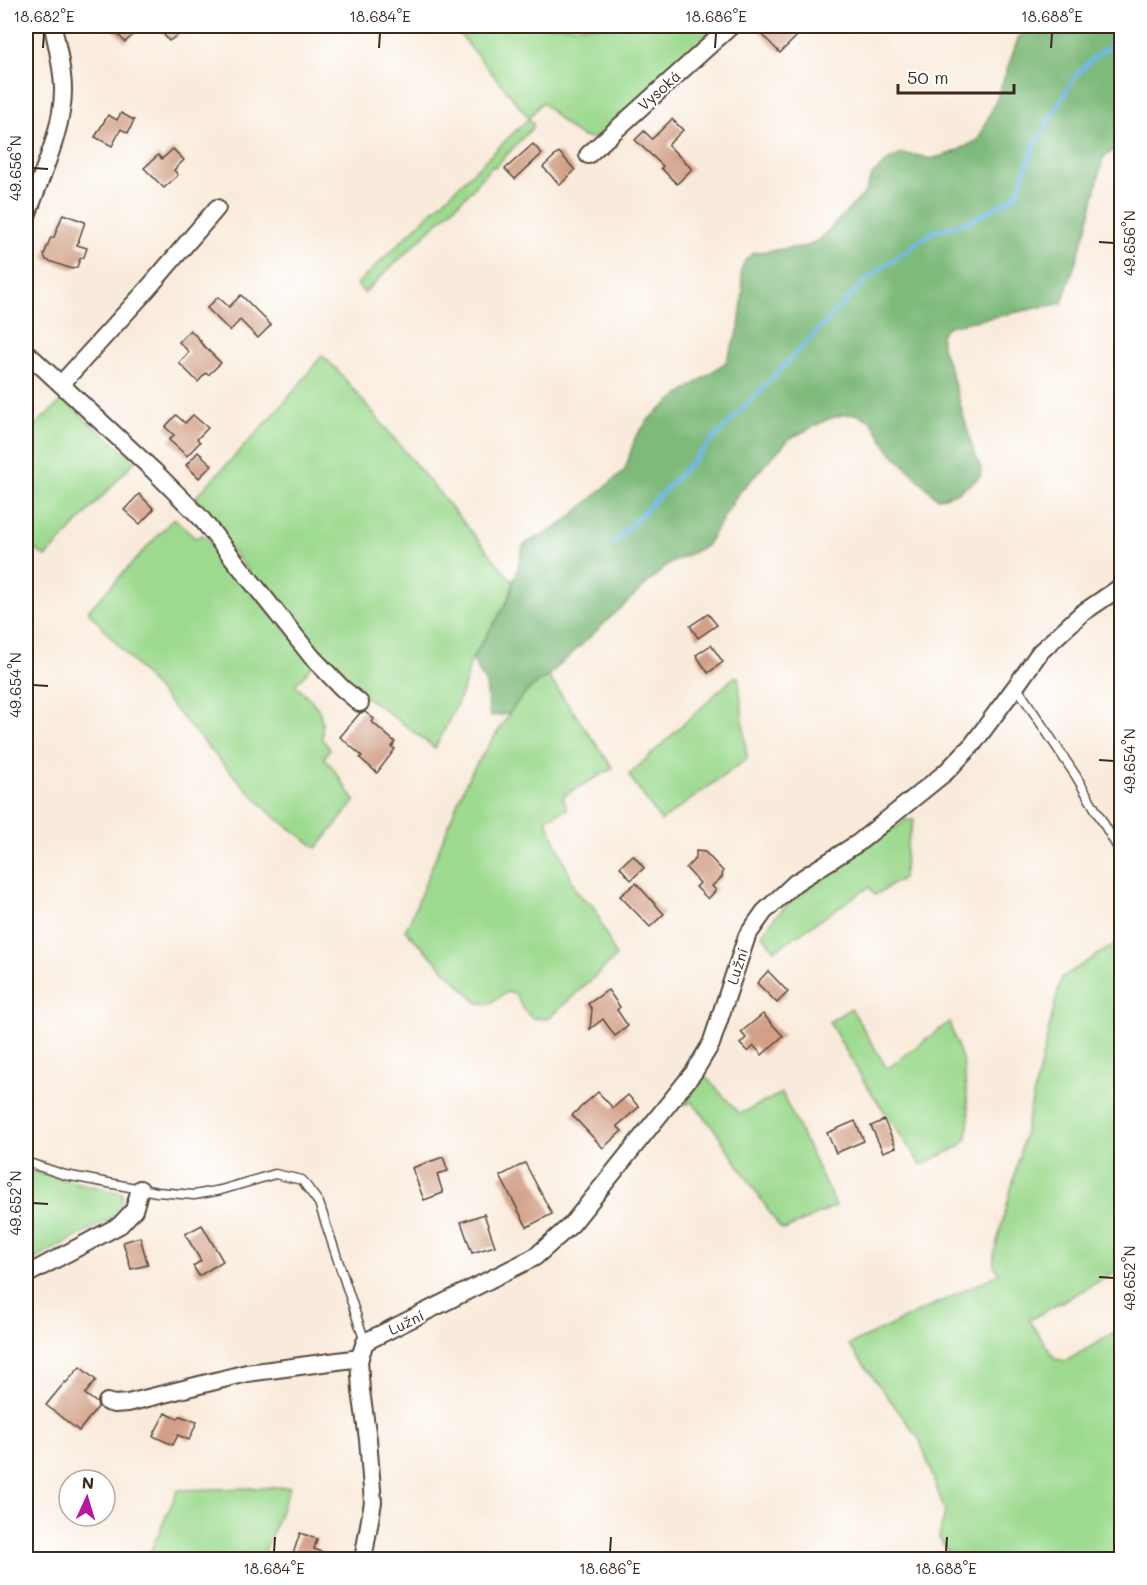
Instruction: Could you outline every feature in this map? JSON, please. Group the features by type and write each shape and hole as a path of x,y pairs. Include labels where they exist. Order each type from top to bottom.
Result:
{"street":[{"path":"26,219 58,131 63,90 53,26"},
{"name":"Vysoká","path":"588,155 730,26"},
{"path":"61,384 217,208"},
{"path":"26,352 200,517 312,657 360,703"},
{"name":"Lužní","path":"107,1402 128,1403 247,1373 362,1350 535,1257 572,1224 694,1072 711,1044 747,936 764,912 795,883 858,843 946,772 973,744 1040,652 1081,614 1122,586"},
{"path":"26,1275 120,1224 134,1210 140,1189"},
{"path":"362,1350 361,1391 368,1439 373,1502 363,1560"}],"lane":[{"path":"1016,686 1076,776 1122,855"},
{"path":"26,1162 65,1175 157,1192 194,1195 221,1190 275,1174 302,1180 319,1203 362,1350"}],"green space":[{"path":"453,26 723,26 597,137 589,138 574,132 542,102 529,118"},
{"path":"1029,26 1121,26 1121,145 1103,158 1087,228 1062,303 949,326 941,336 942,347 981,469 980,477 954,494 937,498 889,450 871,421 857,414 828,419 789,439 738,494 706,546 667,565 548,676 526,692 509,714 490,716 486,685 472,658 511,595 523,546 563,523 625,470 635,438 650,418 726,362 739,328 743,292 741,270 745,261 753,253 807,246 818,241 864,194 872,175 890,159 903,154 931,159 955,152 978,140 997,98 1018,39"},
{"path":"529,118 534,126 495,167 493,166 480,179 472,190 364,293 357,284"},
{"path":"322,355 339,372 513,582 502,612 470,663 465,684 435,748 352,687 319,656 191,502 276,412"},
{"path":"63,400 135,461 46,557 26,543 26,433"},
{"path":"174,518 195,538 203,535 209,540 314,664 295,685 318,708 322,720 322,739 330,749 324,758 355,801 317,848 272,815 223,764 88,611"},
{"path":"548,676 613,768 563,796 567,809 546,819 577,892 593,905 616,957 548,1019 532,1018 523,1009 515,993 507,992 489,1004 478,1003 405,930 470,774 519,699 529,688"},
{"path":"734,677 738,677 739,682 747,759 661,821 629,775"},
{"path":"906,820 914,820 907,844 903,878 875,895 869,887 775,950 762,935 792,900"},
{"path":"1121,940 1121,1269 1029,1320 1055,1359 1066,1361 1121,1329 1121,1559 952,1559 939,1537 945,1512 920,1440 849,1345 999,1274 994,1265 994,1254 1061,978"},
{"path":"851,1008 887,1069 949,1022 963,1062 969,1116 967,1138 959,1147 921,1165 865,1083 829,1022"},
{"path":"703,1074 740,1114 782,1093 836,1206 784,1230 780,1228 715,1130 692,1102 685,1105"},
{"path":"26,1168 44,1175 122,1193 121,1213 26,1264"},
{"path":"290,1487 262,1559 147,1559 178,1490"}],"building":[{"path":"110,26 126,26 134,34 125,42"},
{"path":"157,26 191,26 169,41"},
{"path":"754,26 787,26 797,36 780,53"},
{"path":"121,113 134,120 128,133 121,129 112,146 95,137 108,115 117,120"},
{"path":"672,119 683,130 668,145 692,169 677,184 661,168 663,166 635,140 644,131 652,139"},
{"path":"533,144 542,154 515,179 505,169"},
{"path":"173,149 184,160 174,170 178,175 164,188 144,168 158,155 162,159"},
{"path":"559,152 575,170 560,185 543,167"},
{"path":"63,214 85,222 77,245 87,248 77,267 72,269 46,260 44,255"},
{"path":"241,295 271,325 258,338 240,320 230,331 207,308 218,297 229,307"},
{"path":"190,330 221,363 208,375 206,373 198,382 179,363 189,352 179,342"},
{"path":"176,415 185,423 193,415 208,428 197,439 200,442 187,456 169,440 174,435 165,427"},
{"path":"198,452 212,465 199,478 186,465"},
{"path":"139,494 154,509 140,524 124,510"},
{"path":"708,614 717,625 698,638 690,626"},
{"path":"711,645 723,662 708,673 696,655"},
{"path":"365,712 374,719 372,722 395,742 392,747 395,749 377,773 340,737 360,713"},
{"path":"696,851 705,852 723,871 722,877 712,886 716,890 708,899 696,887 700,883 686,868 696,858"},
{"path":"633,855 644,868 631,880 620,867"},
{"path":"636,883 664,914 650,927 620,896"},
{"path":"768,971 788,992 777,1003 757,983"},
{"path":"608,990 620,1007 617,1010 628,1026 615,1036 603,1019 590,1029 592,1009 588,1004"},
{"path":"763,1014 783,1036 762,1055 754,1046 748,1052 740,1044 746,1038 741,1032"},
{"path":"598,1092 613,1108 628,1095 639,1107 617,1126 622,1131 603,1148 572,1115"},
{"path":"884,1120 896,1147 883,1152 871,1126"},
{"path":"855,1121 864,1141 836,1153 827,1133"},
{"path":"443,1157 448,1171 437,1174 443,1193 424,1200 412,1168"},
{"path":"525,1163 552,1214 527,1227 500,1176"},
{"path":"484,1214 495,1246 472,1253 461,1222"},
{"path":"202,1225 223,1261 199,1276 193,1266 201,1261 185,1234"},
{"path":"140,1237 148,1265 131,1269 123,1242"},
{"path":"80,1367 96,1380 85,1394 97,1403 98,1407 79,1431 46,1405"},
{"path":"165,1413 178,1419 180,1416 197,1422 189,1440 178,1435 173,1445 153,1436"},
{"path":"300,1533 317,1539 314,1549 337,1557 337,1560 299,1560 292,1557"}],"waterway":[{"path":"613,544 867,279 934,231 968,222 1016,196 1034,146 1075,77 1095,56 1122,40"}]}
